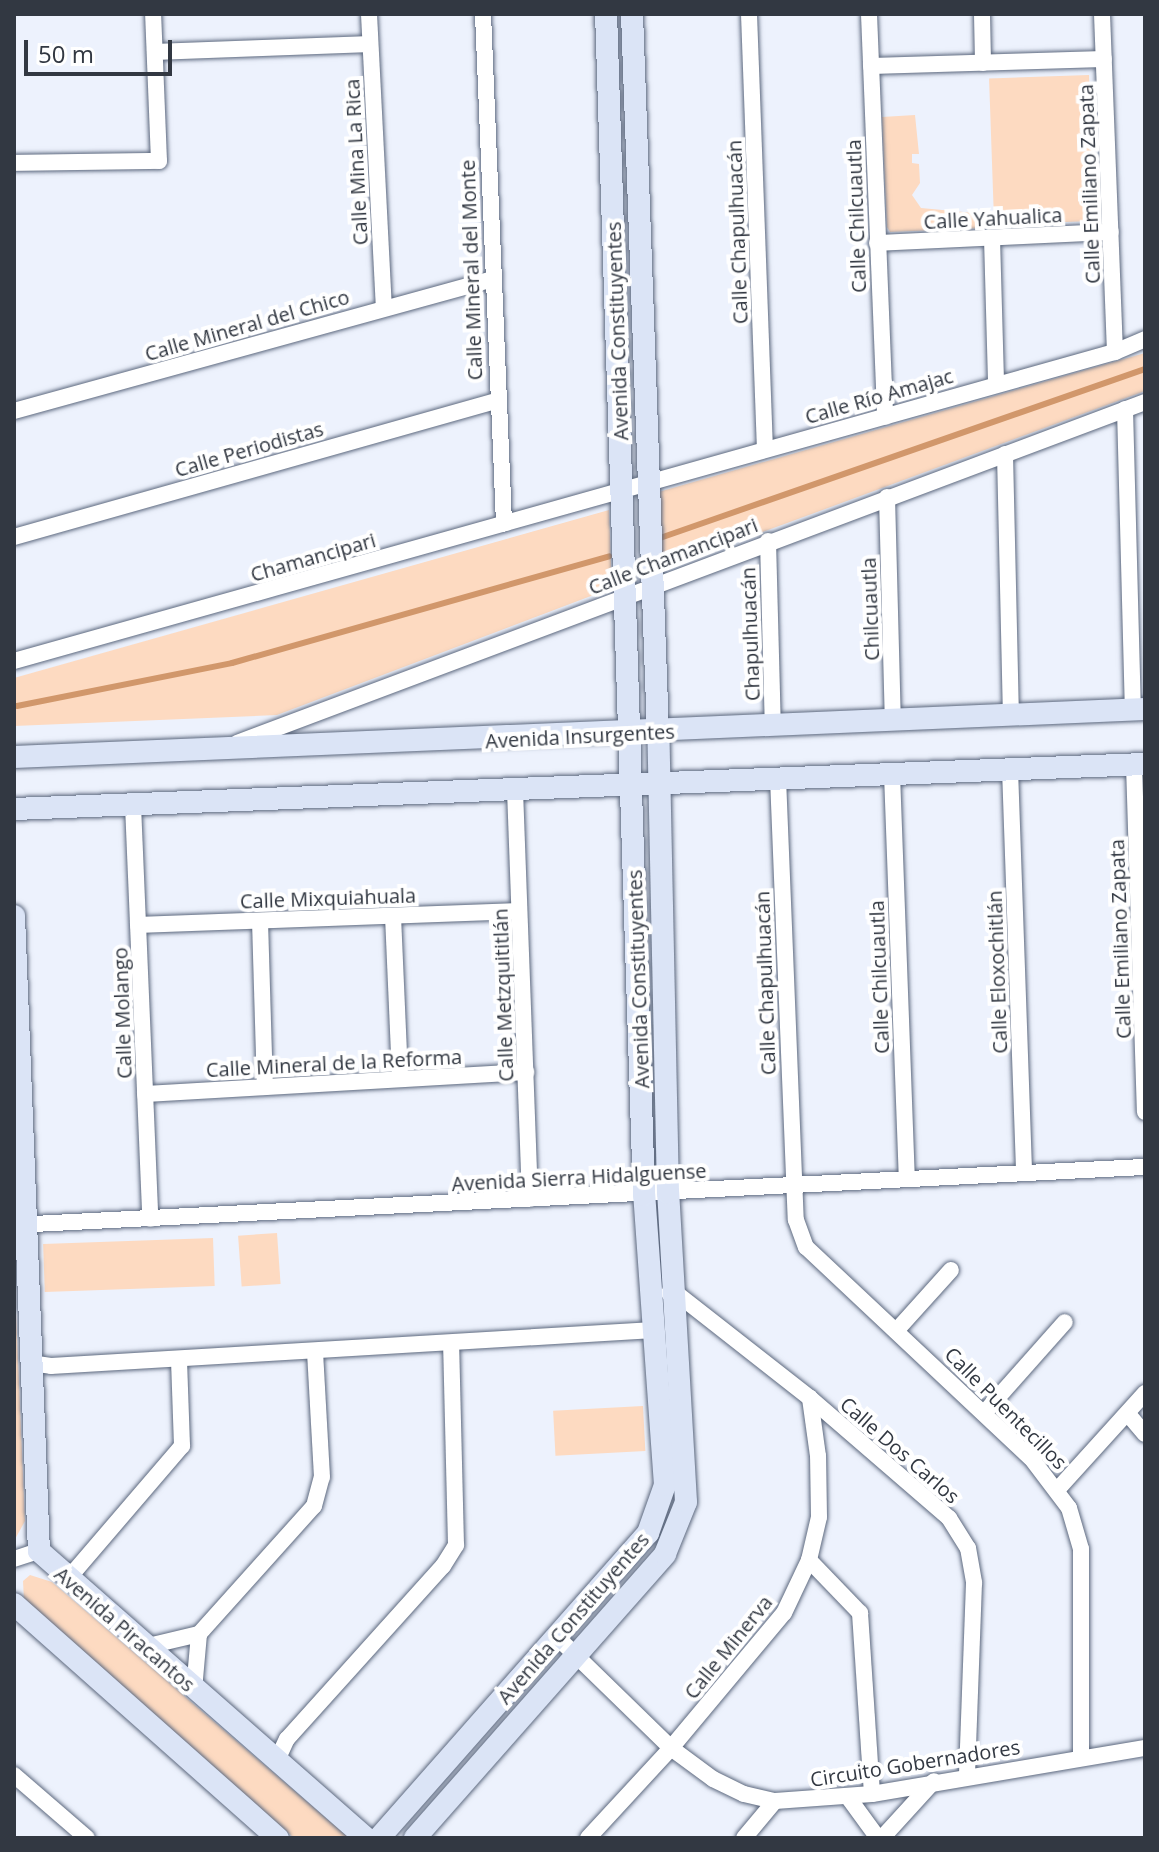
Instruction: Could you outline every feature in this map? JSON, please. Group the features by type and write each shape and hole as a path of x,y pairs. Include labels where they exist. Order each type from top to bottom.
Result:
{"street":[{"path":"14,163 159,161 153,14"},
{"name":"Calle Mina La Rica","path":"369,14 384,307"},
{"name":"Calle Mineral del Monte","path":"483,14 496,401 504,524"},
{"name":"Avenida Constituyentes","path":"379,1838 648,1533 660,1511 665,1485 644,1195 632,734 606,14"},
{"name":"Avenida Constituyentes","path":"415,1838 665,1554 686,1502 668,1193 660,784 632,14"},
{"name":"Calle Chapulhuacán","path":"749,14 765,449"},
{"name":"Calle Chilcuautla","path":"869,14 885,417"},
{"path":"982,14 983,63"},
{"name":"Calle Emiliano Zapata","path":"1102,14 1115,352"},
{"path":"155,52 370,44"},
{"path":"871,66 1104,59"},
{"path":"611,166 637,166"},
{"name":"Calle Yahualica","path":"877,243 1111,232"},
{"path":"992,238 996,383"},
{"name":"Calle Mineral del Chico","path":"14,411 492,279"},
{"name":"Calle Río Amajac","path":"623,490 1115,352 1145,339"},
{"name":"Calle Periodistas","path":"14,537 496,401"},
{"name":"Calle Chamancipari","path":"216,751 768,541 1145,402"},
{"path":"1125,409 1139,710"},
{"path":"1005,454 1011,714"},
{"name":"Chamancipari","path":"14,661 623,490"},
{"name":"Chilcuautla","path":"887,497 893,720"},
{"name":"Chapulhuacán","path":"768,541 773,726"},
{"name":"Avenida Insurgentes","path":"14,757 658,733 1139,710"},
{"path":"14,809 1140,765"},
{"name":"Calle Emiliano Zapata","path":"1140,765 1145,1112"},
{"name":"Calle Eloxochitlán","path":"1010,769 1024,1172"},
{"name":"Calle Chilcuautla","path":"892,774 907,1178"},
{"name":"Calle Chapulhuacán","path":"778,778 792,1186"},
{"name":"Calle Metzquititlán","path":"515,790 530,1199"},
{"name":"Calle Molango","path":"133,805 150,1219"},
{"name":"Calle Mixquiahuala","path":"138,925 519,911"},
{"name":"Avenida Piracantos","path":"14,916 20,1225 39,1551 67,1580 278,1758 366,1838"},
{"path":"393,916 400,1079"},
{"path":"260,921 265,1087"},
{"name":"Calle Mineral de la Reforma","path":"145,1094 526,1072"},
{"name":"Avenida Sierra Hidalguense","path":"20,1225 1145,1167"},
{"name":"Calle Puentecillos","path":"792,1186 806,1247 985,1412 1058,1489 1081,1549 1081,1757"},
{"path":"896,1331 951,1270"},
{"path":"651,1291 676,1293"},
{"name":"Calle Dos Carlos","path":"676,1293 810,1398 949,1518 968,1548 974,1583 967,1775"},
{"path":"985,1412 1065,1322"},
{"path":"30,1363 315,1352 654,1330"},
{"path":"278,1758 287,1739 443,1566 456,1545 451,1344"},
{"path":"194,1690 199,1634 320,1494 315,1352"},
{"path":"67,1580 182,1446 179,1359"},
{"path":"1058,1489 1145,1393"},
{"name":"Calle Minerva","path":"588,1838 671,1748 784,1613 809,1560 819,1517 818,1456 810,1398"},
{"path":"1128,1414 1145,1434"},
{"path":"14,1559 39,1551"},
{"path":"809,1560 848,1597 865,1630 872,1794"},
{"path":"14,1604 278,1838"},
{"path":"144,1647 199,1634"},
{"name":"Circuito Gobernadores","path":"558,1638 671,1748 713,1779 744,1794 775,1801 872,1794 967,1775 1145,1748"},
{"path":"14,1775 87,1838"},
{"path":"848,1797 880,1838 934,1781"},
{"path":"744,1838 775,1801"}],"shaded area":[{"path":"1089,75 1094,221 994,224 989,78"},
{"path":"915,115 919,154 912,154 912,163 919,164 920,183 912,195 921,208 985,214 986,228 890,232 887,227 882,117"},
{"path":"1145,353 1145,391 660,570 655,493"},
{"path":"609,510 612,588 277,715 14,726 14,678"},
{"path":"277,1233 281,1284 242,1287 238,1236"},
{"path":"213,1238 215,1286 45,1292 43,1244"},
{"path":"14,1265 25,1521 14,1541"},
{"path":"643,1406 645,1451 555,1456 553,1411"},
{"path":"30,1575 52,1582 349,1838 294,1838 24,1601 23,1581"}],"waterway":[{"path":"660,538 1145,369"},
{"path":"17,706 232,663 609,556"}]}
